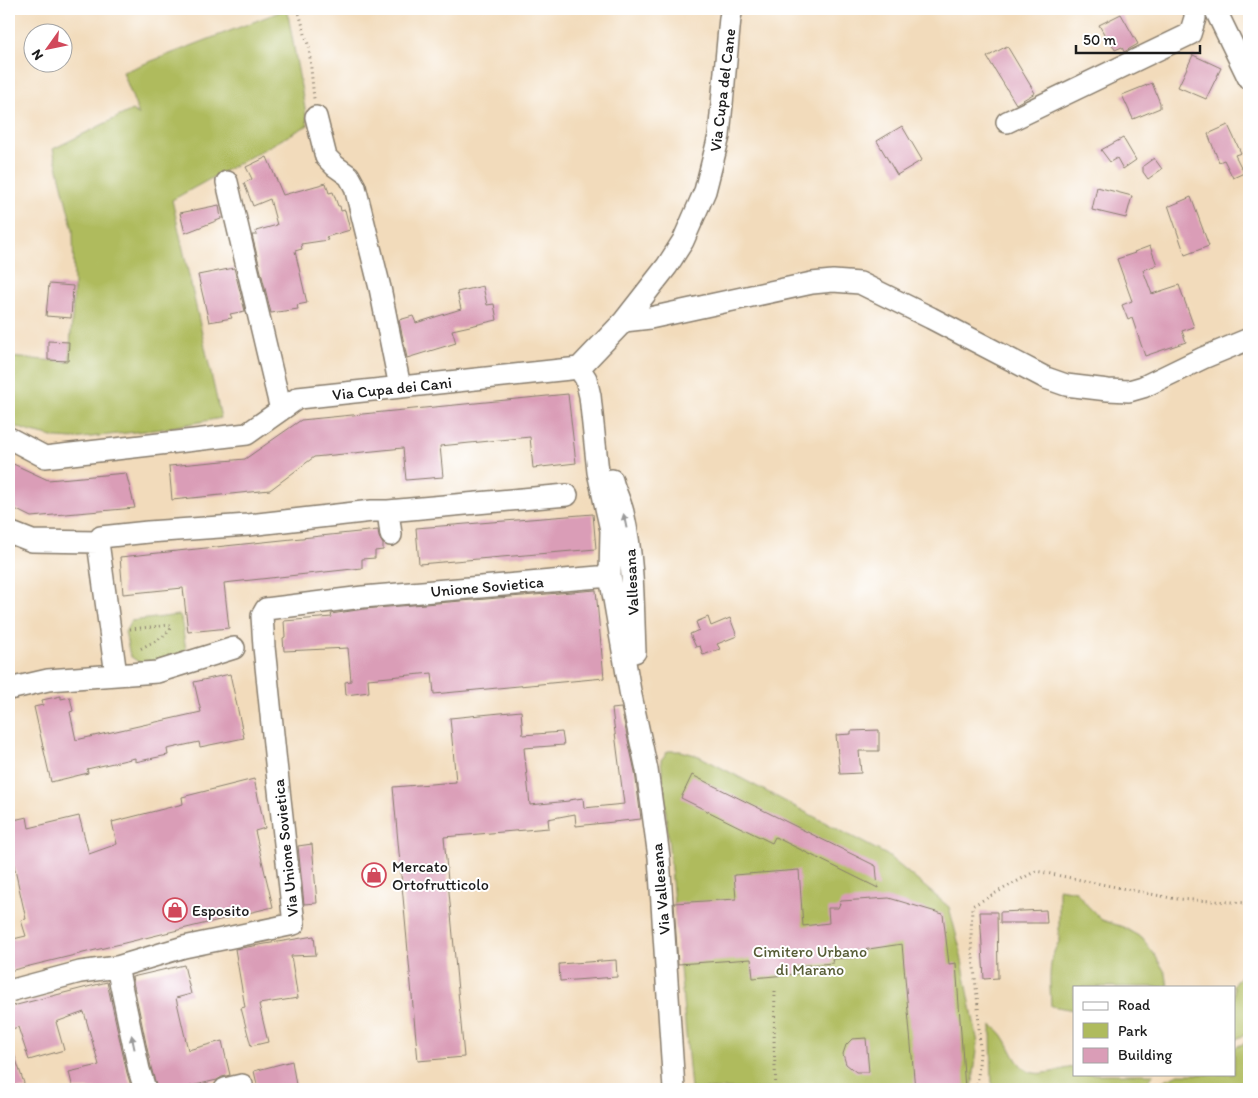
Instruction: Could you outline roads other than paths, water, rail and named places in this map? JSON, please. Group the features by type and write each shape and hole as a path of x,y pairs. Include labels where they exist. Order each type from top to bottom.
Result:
{"street":[{"path":"1007,122 1190,34 1196,18 1195,9"},
{"path":"1215,9 1249,78"},
{"name":"Via Cupa del Cane","path":"579,368 624,321 667,266 683,241 705,191 719,136 729,12"},
{"path":"316,117 326,157 349,176 355,187 380,288 400,387"},
{"path":"227,182 281,410"},
{"path":"624,321 650,318 812,283 833,281 860,284 932,318 1046,378 1066,385 1129,391 1143,387 1203,358 1249,339"},
{"path":"579,368 586,378 590,396 598,472 610,530 610,576"},
{"name":"Via Cupa dei Cani","path":"9,438 45,457 247,434 298,398 579,368"},
{"name":"Vallesana","path":"579,368 600,388 601,413 612,482 624,514 628,538 632,577 635,658 630,691"},
{"path":"116,675 98,542 100,537 248,525 372,511 567,495"},
{"path":"388,511 391,535"},
{"path":"9,532 32,541 98,542"},
{"name":"Vallesana","path":"610,576 630,691"},
{"name":"Unione Sovietica","path":"363,597 610,576"},
{"name":"Via Unione Sovietica","path":"9,991 80,972 117,967 184,947 294,924 262,616 266,609 363,597"},
{"path":"9,690 48,680 157,672 234,648"},
{"name":"Via Vallesana","path":"630,691 647,770 659,857 674,1089"},
{"path":"117,967 144,1089"}],"place":[{"name":"Mercato Ortofrutticolo","path":"374,875"},
{"name":"Esposito","path":"175,910"}],"park label":[{"name":"Cimitero Urbano di Marano","path":"810,960"}]}
